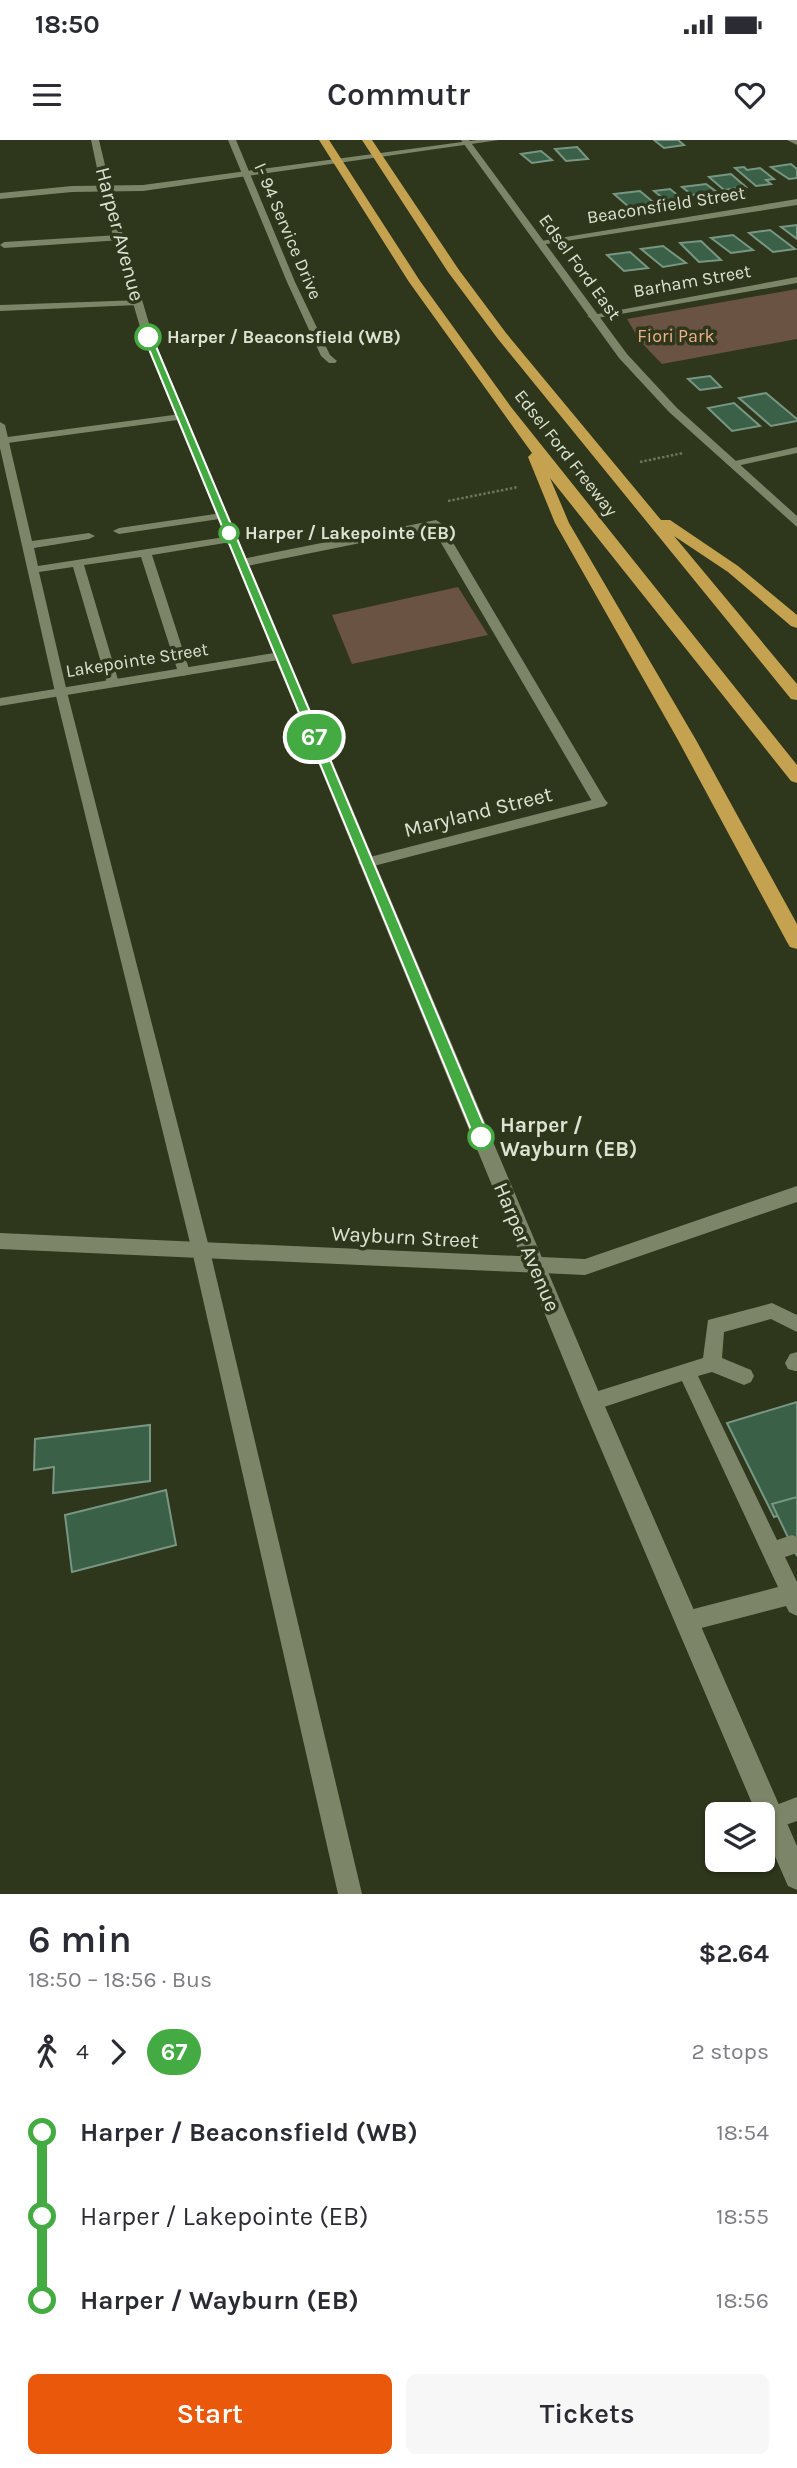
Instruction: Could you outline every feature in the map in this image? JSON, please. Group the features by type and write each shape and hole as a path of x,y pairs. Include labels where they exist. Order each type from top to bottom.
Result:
{"highway":[{"name":"Edsel Ford Freeway","path":"324,140 342,174 447,329 526,436 797,776"},
{"name":"Edsel Ford Freeway","path":"367,140 454,272 502,336 797,695"},
{"path":"526,436 562,523 687,740 797,942"},
{"path":"644,509 733,569 797,623"}],"street":[{"name":"Harper Avenue","path":"95,140 119,238 148,337 592,1402 764,1802"},
{"path":"0,196 144,188 495,140"},
{"path":"791,140 797,144"},
{"name":"Edsel Ford East","path":"466,142 593,316 647,384 797,523"},
{"name":"Beaconsfield Street","path":"540,242 797,202"},
{"name":"Barham Street","path":"593,316 797,280"},
{"path":"0,308 138,302"},
{"path":"1,436 181,417"},
{"path":"732,463 797,450"},
{"path":"242,563 436,524"},
{"name":"Lakepointe Street","path":"0,702 280,656"},
{"name":"Maryland Street","path":"366,863 600,803"},
{"name":"Wayburn Street","path":"0,1241 585,1267 797,1194"},
{"name":"Harper Avenue","path":"775,1827 797,1877"}],"lane":[{"name":"I- 94 Service Drive","path":"232,140 291,282 326,356 332,361"},
{"path":"4,245 119,238"},
{"path":"1,436 61,692 201,1251 350,1894"},
{"path":"119,531 222,516"},
{"path":"436,524 600,803"},
{"path":"28,545 89,536"},
{"path":"33,570 231,539"},
{"path":"145,552 184,672"},
{"path":"78,563 113,683"},
{"path":"712,1363 715,1326 772,1311 797,1324"},
{"path":"592,1402 712,1363 744,1376"},
{"path":"685,1620 794,1600 782,1548 687,1372"},
{"path":"775,1817 797,1809"}],"green space":[{"name":"Fiori Park","path":"797,289 797,339 662,364 640,341 627,319"},
{"path":"458,587 488,635 352,664 332,615"}],"building":[{"path":"654,140 678,140 684,145 664,148"},
{"path":"577,147 588,159 566,161 555,149"},
{"path":"541,151 552,160 532,163 521,154"},
{"path":"791,164 797,169 797,178 789,179 771,167"},
{"path":"744,167 747,170 760,168 774,179 766,180 771,184 756,186 735,168"},
{"path":"731,174 746,187 724,190 709,177"},
{"path":"706,184 717,192 692,195 682,187"},
{"path":"670,189 681,198 665,200 654,191"},
{"path":"640,191 653,202 630,208 614,194"},
{"path":"797,225 797,239 781,227"},
{"path":"770,230 795,249 773,252 749,233"},
{"path":"733,235 753,250 731,253 711,238"},
{"path":"701,241 721,260 699,262 680,243"},
{"path":"663,246 686,263 663,267 641,249"},
{"path":"630,252 648,268 624,271 607,255"},
{"path":"710,376 721,387 700,390 688,379"},
{"path":"766,393 797,421 771,426 739,398"},
{"path":"734,403 760,426 732,431 708,408"},
{"path":"797,1402 797,1510 774,1517 727,1423"},
{"path":"150,1425 150,1481 53,1493 54,1467 34,1470 35,1439"},
{"path":"166,1490 176,1545 72,1572 65,1515"},
{"path":"797,1497 797,1556 772,1504"}],"bus line":[{"name":"67","path":"148,337 481,1137"}],"place":[{"name":"Harper / Beaconsfield (WB)","path":"148,337"},
{"name":"Harper / Lakepointe (EB)","path":"229,533"},
{"name":"Harper / Wayburn (EB)","path":"481,1137"}]}
